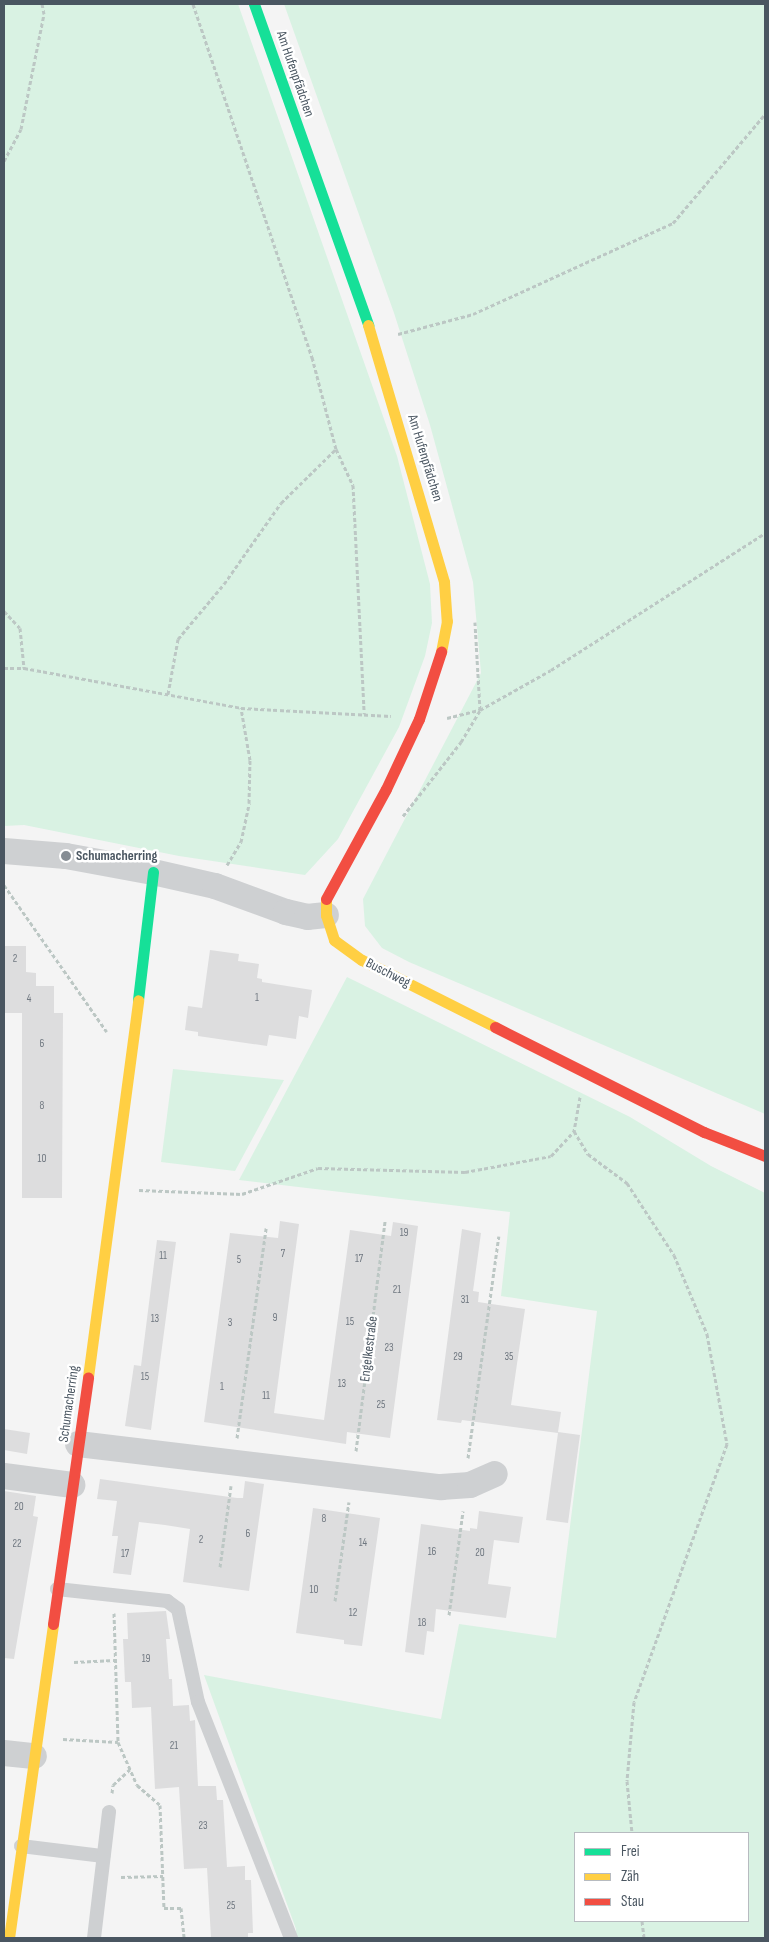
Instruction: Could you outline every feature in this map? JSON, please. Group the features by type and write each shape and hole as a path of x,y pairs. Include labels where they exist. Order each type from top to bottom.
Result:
{"street":[{"name":"Am Hufenpfädchen","path":"254,4 374,342 444,582 447,621 438,666 419,719 386,789 326,896 326,915"},
{"path":"4,851 66,856 153,872 215,886 286,912 307,916 326,915"},
{"name":"Schumacherring","path":"9,1938 114,1189 153,872"},
{"name":"Buschweg","path":"326,915 334,940 362,960 704,1132 765,1156"},
{"path":"78,1444 441,1487 467,1486 495,1474"},
{"path":"4,1476 72,1485"},
{"path":"4,1753 35,1747"}],"lane":[{"path":"58,1589 168,1601 178,1609 198,1702 291,1938"},
{"path":"94,1938 109,1812"},
{"path":"21,1846 103,1856"}],"path":[{"path":"4,161 21,129 44,14 42,4"},
{"path":"193,4 312,357 336,449 353,485 364,714"},
{"path":"374,342 473,314 673,223 765,114"},
{"path":"168,694 178,639 224,584 281,503 336,449"},
{"path":"480,710 551,670 765,534"},
{"path":"4,611 20,628 24,668"},
{"path":"4,668 24,668 241,708 364,714 419,719"},
{"path":"215,886 241,842 249,803 250,760 241,708"},
{"path":"4,885 129,1063"},
{"path":"114,1189 242,1194 318,1168 465,1172 551,1156 574,1131 579,1098 588,1074"},
{"path":"574,1131 588,1154 627,1183 674,1255 707,1334 727,1444 634,1702 627,1781 632,1832"},
{"name":"Engelkestraße","path":"335,1602 353,1477 385,1221"},
{"path":"220,1567 266,1228"},
{"path":"449,1615 467,1486 470,1435 499,1236"},
{"path":"114,1609 118,1742 137,1785 160,1805 164,1908 181,1908 184,1938"},
{"path":"47,1663 116,1660"},
{"path":"35,1747 118,1742"},
{"path":"109,1812 113,1785 130,1769"},
{"path":"101,1878 163,1876"},
{"path":"642,1922 644,1938"}],"green space":[{"path":"4,4 238,4 397,456 430,584 432,623 425,656 399,727 338,839 305,875 179,856 24,825 4,826"},
{"path":"284,4 765,4 765,1114 409,962 382,948 365,926 363,899 481,673 473,582 430,425 394,313"},
{"path":"347,977 630,1117 711,1166 765,1193 765,1938 296,1938 296,1929 204,1675 441,1719 459,1624 556,1638 597,1311 501,1296 510,1212 239,1180"},
{"path":"173,1069 284,1080 235,1171 161,1162"}],"building":[{"path":"4,946 26,946 26,972 36,973 36,986 54,986 54,1013 63,1013 62,1198 22,1198 22,1013 4,1013"},
{"path":"210,950 239,954 238,961 259,964 257,978 262,979 262,982 312,990 308,1018 299,1016 296,1039 269,1035 267,1046 198,1036 198,1032 185,1030 188,1006 202,1008"},
{"path":"280,1221 299,1224 274,1413 324,1420 350,1230 391,1236 393,1222 418,1226 390,1438 347,1432 346,1444 204,1422 230,1233 278,1238"},
{"path":"462,1229 481,1233 473,1291 479,1292 478,1302 525,1309 511,1405 561,1412 558,1432 580,1435 568,1523 546,1520 558,1433 462,1420 461,1423 437,1420"},
{"path":"157,1240 176,1242 151,1430 125,1426 134,1365 141,1366"},
{"path":"4,1429 30,1433 27,1454 4,1450"},
{"path":"100,1479 237,1498 243,1498 245,1481 264,1484 249,1591 183,1582 190,1529 165,1525 139,1522 131,1575 113,1573 118,1536 112,1536 117,1501 97,1499"},
{"path":"4,1491 36,1496 33,1516 38,1517 14,1659 4,1658"},
{"path":"313,1508 380,1518 362,1646 344,1644 344,1640 296,1633"},
{"path":"479,1511 523,1517 519,1543 494,1540 488,1584 511,1587 506,1618 436,1609 434,1632 427,1631 424,1655 405,1652 421,1524 470,1531 470,1528 477,1529"},
{"path":"166,1611 170,1639 166,1639 169,1679 172,1679 173,1706 189,1705 190,1721 195,1720 198,1786 216,1786 217,1800 223,1800 227,1867 245,1866 245,1880 251,1880 253,1933 248,1933 248,1938 211,1938 207,1868 184,1869 179,1787 155,1789 151,1707 132,1708 131,1682 125,1682 123,1639 128,1639 127,1613"}],"traffic: fast":[{"path":"254,4 368,325"},
{"path":"138,1000 153,872"}],"traffic: slow":[{"path":"368,325 444,582 447,621 441,652"},
{"path":"326,899 326,915 334,940 362,960 495,1027"},
{"path":"88,1377 138,1000"},
{"path":"9,1938 53,1624"}],"traffic: jam":[{"path":"326,899 386,789 419,719 441,652"},
{"path":"495,1027 704,1132 765,1156"},
{"path":"53,1624 88,1377"}],"place":[{"name":"Schumacherring","path":"66,856"}]}
